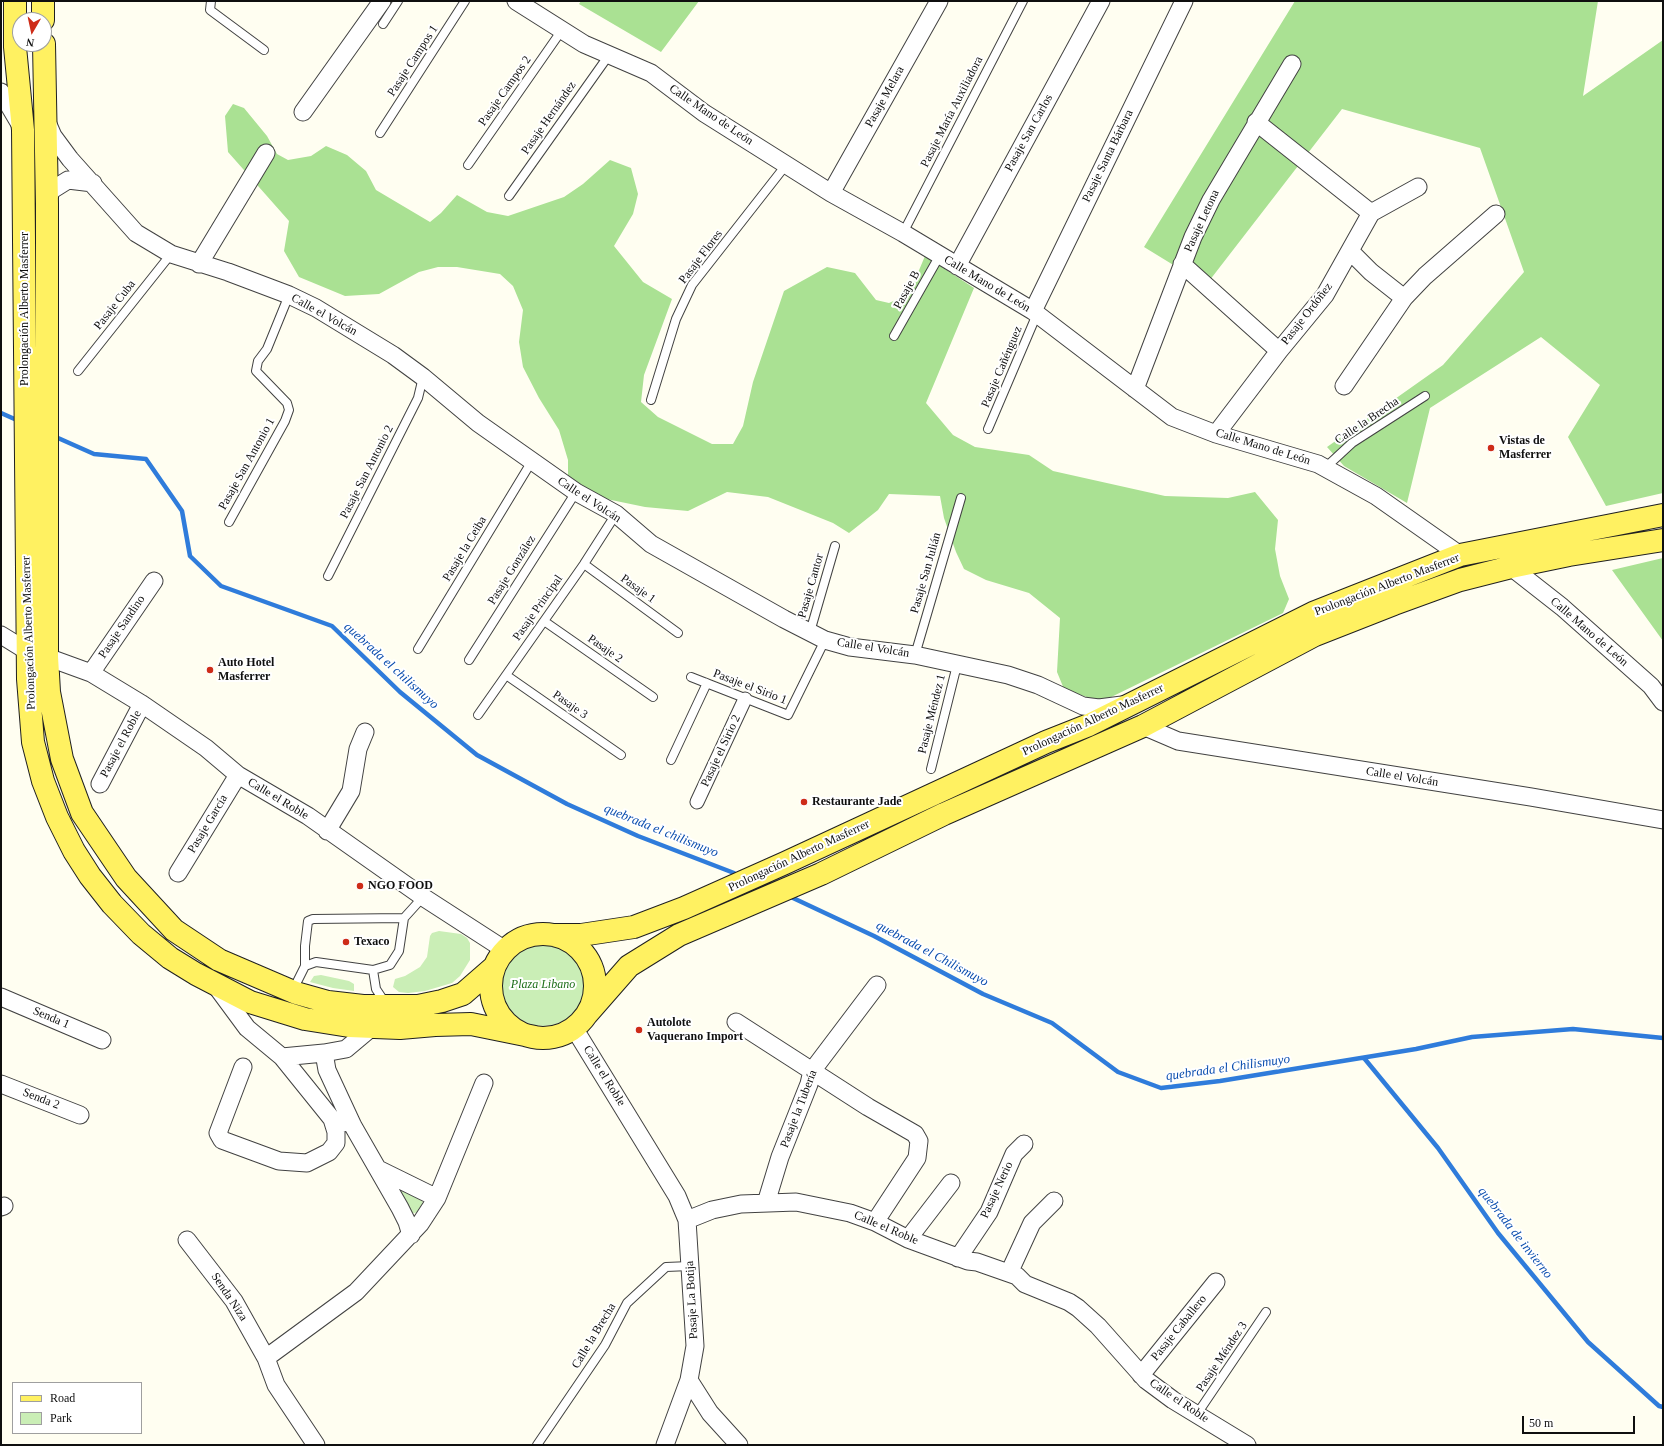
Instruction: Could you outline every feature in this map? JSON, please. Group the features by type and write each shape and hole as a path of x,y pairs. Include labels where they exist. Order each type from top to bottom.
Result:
{"main road":[{"name":"Prolongación Alberto Masferrer","path":"15,1 8,53 23,130 37,654 49,692 62,759 82,813 126,878 174,930 193,945 219,960 287,989 328,1002 389,1007 418,1006 442,1002 463,994 500,959"},
{"path":"43,1 43,12"},
{"name":"Prolongación Alberto Masferrer","path":"44,52 47,200 37,654 33,742 43,781 57,817 74,851 90,876 112,904 141,934 170,958 216,986 250,1002 305,1019 371,1028 471,1024 535,1037"},
{"name":"Prolongación Alberto Masferrer","path":"553,935 581,934 634,927 684,908 1046,742 1089,725 1260,638 1313,613 1460,555 1663,515"},
{"name":"Prolongación Alberto Masferrer","path":"580,1021 629,966 679,935 821,874 944,814 1143,726 1315,635 1460,580 1511,567 1569,555 1663,540"},
{"path":"532,935 553,935 563,938 576,946 586,957 591,966 595,985 592,1005 580,1021 556,1036 535,1037 516,1030 507,1024 498,1012 492,998 491,987 500,959 522,938 532,935"}],"street":[{"path":"303,112 382,1"},
{"name":"Calle Mano de León","path":"516,1 584,44 651,73 704,113 786,165 831,193 903,233 1035,312 1134,390 1172,417 1216,434 1318,464 1376,496 1460,555"},
{"name":"Pasaje Melara","path":"831,193 939,1"},
{"name":"Pasaje San Carlos","path":"957,266 1102,1"},
{"name":"Pasaje Santa Bárbara","path":"1035,312 1184,1"},
{"name":"Pasaje Letona","path":"1134,390 1182,264 1211,200 1256,122 1292,64"},
{"path":"1,92 23,130"},
{"name":"Calle el Volcán","path":"45,118 61,148 136,233 171,254 228,272 289,295 316,308 393,355 423,377 478,423 576,492 616,514 651,544 817,636 850,647 915,655 1008,675 1038,685 1083,706 1099,708 1136,702"},
{"path":"1256,122 1371,213 1418,187"},
{"path":"199,264 266,153"},
{"path":"47,200 52,190 68,180 93,183"},
{"name":"Pasaje Ordóñez","path":"1216,434 1279,350 1325,295 1371,213"},
{"path":"1344,386 1404,298 1425,276 1496,214"},
{"path":"1350,251 1371,272 1404,298"},
{"path":"1182,264 1279,350"},
{"name":"Calle Mano de León","path":"1511,567 1562,607 1651,686 1663,702"},
{"name":"Pasaje Sandino","path":"91,673 154,581"},
{"name":"Calle el Roble","path":"1,635 37,654 91,673 142,704 206,748 238,774 308,816 327,831 423,897 500,959"},
{"name":"Pasaje el Sirio 2","path":"697,802 746,699"},
{"name":"Pasaje el Roble","path":"100,784 142,704"},
{"name":"Calle el Volcán","path":"1143,726 1178,741 1531,796 1663,820"},
{"path":"327,831 351,791 358,749 365,732"},
{"name":"Pasaje García","path":"178,873 238,774"},
{"name":"Pasaje la Tubería","path":"766,1203 780,1157 809,1084 812,1071 877,985"},
{"path":"216,986 247,1028 282,1056 332,1120 336,1132 336,1143 329,1152 307,1163 279,1161 222,1140 218,1133 243,1067"},
{"name":"Senda 1","path":"1,997 102,1040"},
{"name":"Calle el Roble","path":"580,1021 677,1196 687,1220 712,1210 741,1204 796,1202 850,1213 875,1222 908,1239 958,1258 977,1262 1017,1276 1025,1284 1069,1302 1078,1308 1098,1326 1141,1375 1157,1388 1247,1445"},
{"path":"736,1022 868,1108 902,1125 915,1134 919,1141 917,1158 875,1222"},
{"path":"282,1056 324,1053 346,1049 371,1028"},
{"path":"324,1053 327,1070 333,1086 353,1126 380,1170 407,1222 411,1235"},
{"path":"266,1358 356,1292 420,1224 437,1198 484,1083"},
{"name":"Senda 2","path":"1,1084 80,1115"},
{"path":"332,1120 353,1126"},
{"name":"Pasaje Nerio","path":"958,1258 989,1212 1014,1154 1024,1144"},
{"path":"380,1170 437,1198"},
{"path":"908,1239 951,1183"},
{"path":"1009,1273 1032,1223 1054,1201"},
{"name":"Pasaje La Botija","path":"665,1445 689,1380 695,1346 687,1220"},
{"name":"Senda Niza","path":"187,1240 234,1302 266,1358 276,1385 316,1445"},
{"name":"Pasaje Caballero","path":"1141,1375 1216,1282"},
{"path":"689,1380 710,1413 739,1445"}],"lane":[{"path":"210,1 210,10 264,50"},
{"path":"383,24 398,1"},
{"name":"Pasaje Campos 1","path":"380,133 465,1"},
{"name":"Pasaje María Auxiliadora","path":"903,233 1023,1"},
{"name":"Pasaje Campos 2","path":"468,165 562,30"},
{"name":"Pasaje Hernández","path":"509,196 609,55"},
{"name":"Pasaje Flores","path":"651,400 676,319 692,285 786,165"},
{"name":"Pasaje Cuba","path":"78,371 171,254"},
{"name":"Pasaje B","path":"894,336 940,255"},
{"name":"Pasaje San Antonio 1","path":"229,522 285,421 289,410 287,403 282,397 256,371 258,361 267,349 289,295"},
{"name":"Pasaje Cañénguez","path":"988,429 1035,312"},
{"name":"Pasaje San Antonio 2","path":"328,576 418,398 423,377"},
{"name":"Calle la Brecha","path":"1325,468 1352,443 1425,396"},
{"name":"Pasaje la Ceiba","path":"418,649 532,461"},
{"name":"Pasaje González","path":"469,660 576,492"},
{"name":"Pasaje San Julián","path":"915,655 961,498"},
{"name":"Pasaje Principal","path":"478,715 584,564 616,514"},
{"name":"Pasaje Cantor","path":"817,636 835,546"},
{"name":"Pasaje 1","path":"584,564 678,633"},
{"name":"Pasaje 2","path":"544,621 653,697"},
{"name":"Pasaje el Sirio 1","path":"691,677 788,715 817,636"},
{"name":"Pasaje Méndez 1","path":"931,769 957,665"},
{"name":"Pasaje 3","path":"506,675 620,756"},
{"path":"671,760 707,683"},
{"path":"305,966 316,962 373,970 390,965 396,958 402,940 404,918 423,897"},
{"path":"287,989 296,984 305,966 306,926 308,921 313,919 404,918"},
{"path":"373,970 376,989 389,1007"},
{"name":"Calle la Brecha","path":"537,1445 605,1345 627,1303 666,1267 690,1266"},
{"name":"Pasaje Méndez 3","path":"1197,1414 1266,1312"}],"green space":[{"path":"581,1 699,1 661,52 579,4"},
{"path":"1295,1 1598,1 1583,96 1663,40 1663,493 1606,506 1568,437 1600,385 1541,337 1430,408 1407,503 1344,466 1327,447 1443,365 1524,272 1480,148 1342,109 1206,285 1144,247"},
{"path":"233,104 244,108 267,136 277,154 288,160 311,156 326,146 347,155 366,171 376,190 430,222 441,213 457,195 487,212 508,216 564,197 583,184 610,160 631,168 638,194 633,214 614,246 643,282 672,299 644,375 641,402 658,417 712,444 733,444 743,426 753,382 784,291 827,267 855,273 876,300 889,303 909,294 925,256 974,288 926,403 953,435 975,447 1029,455 1053,471 1165,496 1228,498 1255,492 1278,520 1275,549 1280,576 1289,599 1283,613 1101,702 1064,689 1057,672 1060,618 1029,593 986,580 964,569 956,552 944,518 940,496 889,494 878,510 849,533 833,523 768,497 727,492 688,511 645,507 592,496 568,482 568,460 559,430 539,398 523,367 519,342 523,310 513,286 500,274 457,267 438,267 419,272 379,294 345,296 299,277 284,251 289,221 228,152 225,116"},
{"path":"1663,558 1663,641 1612,570"},
{"path":"439,931 461,934 467,938 470,943 470,960 460,976 452,983 425,991 408,993 399,992 393,987 395,979 405,976 420,967 427,957 430,936 432,933"},
{"name":"Plaza Libano","path":"543,944 559,947 572,956 581,969 584,985 581,1001 572,1014 559,1023 543,1026 527,1023 514,1014 505,1001 502,985 505,969 514,956 527,947"},
{"path":"321,975 349,981 354,984 354,991 333,988 310,982 314,976"},
{"path":"397,1185 422,1196 423,1207 420,1211 411,1213 406,1208"}],"waterway":[{"name":"quebrada el chilismuyo","path":"1,413 19,421"},
{"name":"quebrada el chilismuyo","path":"58,438 94,454 146,459 182,511 190,556 221,586 332,626 400,692 477,755 567,804 638,836 734,873"},
{"name":"quebrada el Chilismuyo","path":"793,898 874,936 983,994 1052,1023 1118,1072 1161,1088 1220,1081 1416,1049 1472,1037 1573,1029 1663,1038"},
{"name":"quebrada de invierno","path":"1364,1058 1438,1148 1498,1233 1588,1342 1659,1406 1663,1407"}],"place":[{"name":"Vistas de Masferrer","path":"1491,448"},
{"name":"Auto Hotel Masferrer","path":"210,670"},
{"name":"Restaurante Jade","path":"804,802"},
{"name":"NGO FOOD","path":"360,886"},
{"name":"Texaco","path":"346,942"},
{"name":"Autolote Vaquerano Import","path":"639,1030"}]}
